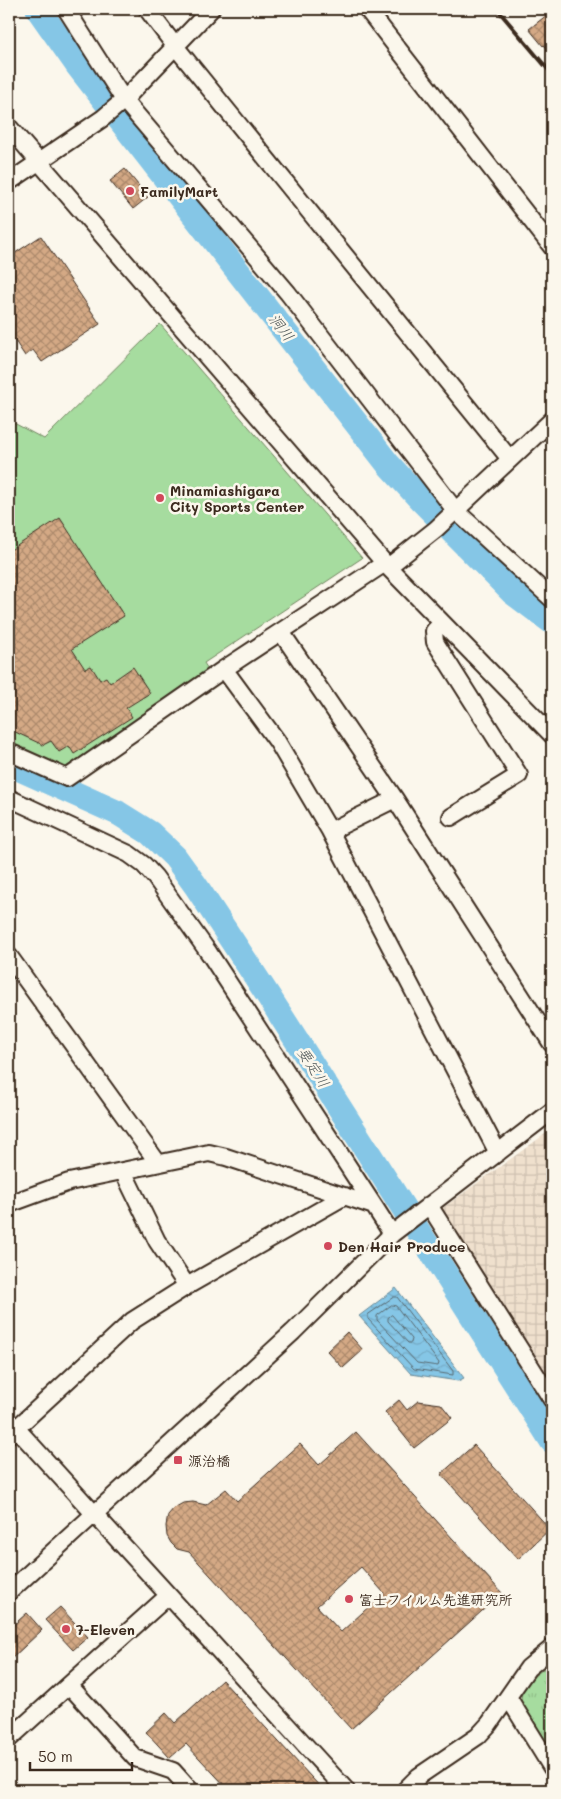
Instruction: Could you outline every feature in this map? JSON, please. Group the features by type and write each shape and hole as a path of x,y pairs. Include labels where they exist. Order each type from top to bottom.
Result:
{"street":[{"path":"66,9 123,101 288,293 453,512 552,599"},
{"path":"147,9 510,459"},
{"path":"9,182 103,118 123,101 212,9"},
{"path":"367,9 552,247"},
{"path":"9,127 387,565 552,735"},
{"path":"9,752 67,778 224,668 387,565 436,529 510,459 549,430"},
{"path":"442,623 434,631 435,642 519,775 451,817"},
{"path":"281,632 396,798 552,1044"},
{"path":"224,668 276,741 330,831 498,1153"},
{"path":"9,798 129,854 144,865 155,877 209,953 392,1234"},
{"path":"330,831 396,798"},
{"path":"9,956 158,1163"},
{"path":"9,1592 293,1332 392,1234 552,1111"},
{"path":"9,1204 69,1182 209,1153 374,1206"},
{"path":"123,1171 157,1241 187,1286"},
{"path":"344,1196 187,1286 132,1321 12,1432 94,1514 346,1790"},
{"path":"429,1205 552,1400"},
{"path":"9,1739 168,1596"},
{"path":"405,1790 424,1772 463,1748 478,1736 489,1724 528,1668 552,1648"},
{"path":"69,1684 135,1758 173,1771 190,1790"},
{"path":"508,1698 552,1768"}],"shaded area":[{"path":"552,1129 552,1384 440,1210"}],"green space":[{"name":"Minamiashigara City Sports Center","path":"160,324 362,558 204,663 209,671 60,771 9,747 9,424 12,422 44,439"},
{"path":"552,1663 552,1754 521,1705 521,1697 530,1680"}],"water":[{"path":"396,1288 464,1378 458,1381 411,1374 359,1316"}],"building":[{"path":"552,11 552,54 529,29"},
{"path":"125,169 148,197 133,209 110,181"},
{"path":"41,236 100,324 42,362 33,350 25,356 9,332 9,257"},
{"path":"60,518 124,616 72,649 85,669 91,666 100,680 106,677 110,683 133,667 150,693 126,708 132,717 74,754 69,746 59,752 51,741 43,745 11,730 9,726 9,551"},
{"path":"347,1332 363,1350 343,1368 327,1351"},
{"path":"399,1400 407,1410 418,1401 441,1404 452,1418 414,1448 385,1412"},
{"path":"356,1432 502,1593 351,1729 189,1552 177,1549 167,1536 168,1515 174,1508 183,1503 193,1502 206,1505 226,1489 237,1501 300,1444 319,1465","holes":["361,1567 384,1593 341,1632 317,1606"]},
{"path":"474,1445 550,1529 518,1559 441,1474"},
{"name":"7-Eleven","path":"60,1607 88,1637 73,1650 45,1620"},
{"path":"27,1613 42,1630 9,1661 9,1629"},
{"path":"222,1680 323,1790 229,1790 186,1744 170,1758 146,1732 166,1713 175,1723"}],"waterway":[{"name":"洞川","path":"38,9 78,66 388,464 512,592 552,622"},
{"name":"要定川","path":"9,764 118,813 150,833 175,857 269,997 552,1441"}],"railway":[{"path":"497,9 552,74"}],"place":[{"name":"FamilyMart","path":"130,191"},
{"name":"Minamiashigara City Sports Center","path":"160,498"},
{"name":"Den Hair Produce","path":"328,1246"},
{"name":"源治橋","path":"178,1460"},
{"name":"富士フイルム先進研究所","path":"349,1599"},
{"name":"7-Eleven","path":"66,1629"}]}
